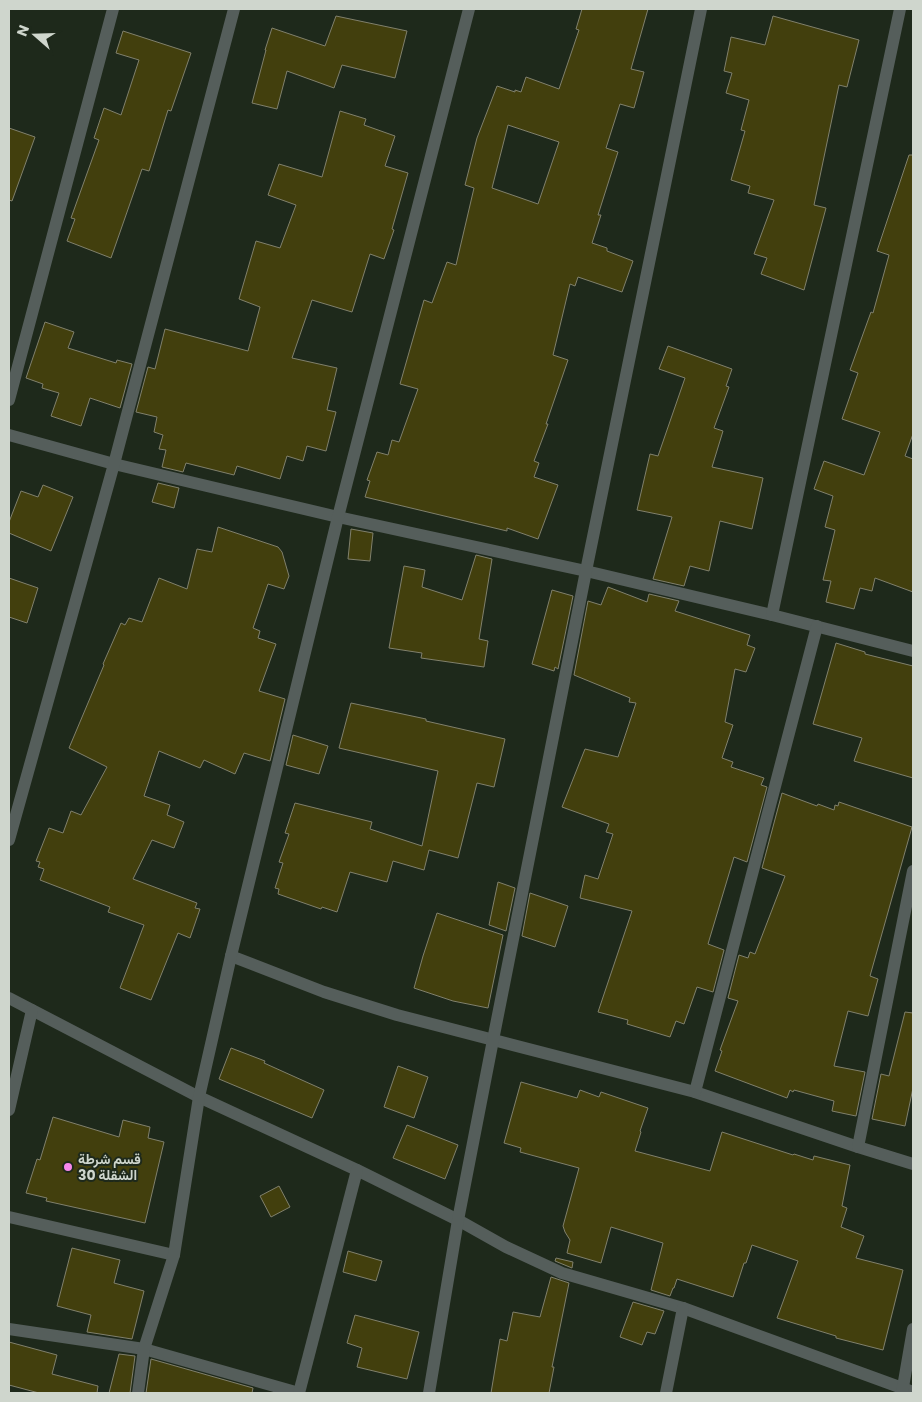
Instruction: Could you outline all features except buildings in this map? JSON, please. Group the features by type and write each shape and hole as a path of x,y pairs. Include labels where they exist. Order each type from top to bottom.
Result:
{"street":[{"path":"9,400 113,9"},
{"path":"9,840 114,464 234,9"},
{"path":"138,1393 144,1349 174,1255 199,1097 231,956 338,518 469,9"},
{"path":"430,1393 458,1220 493,1040 586,571 701,9"},
{"path":"772,615 900,9"},
{"path":"9,435 114,464 338,518 586,571 913,650"},
{"path":"695,1092 817,626"},
{"path":"858,1146 913,871"},
{"path":"231,956 333,994 397,1015 695,1092 913,1164"},
{"path":"9,998 199,1097 357,1170 506,1246 562,1272 683,1308 906,1391 913,1330"},
{"path":"9,1110 32,1010"},
{"path":"9,1329 144,1349 299,1393 357,1170"},
{"path":"9,1217 174,1255"},
{"path":"666,1393 683,1308"}],"place":[{"name":"قسم شرطة الشقلة 30","path":"68,1167"}]}
